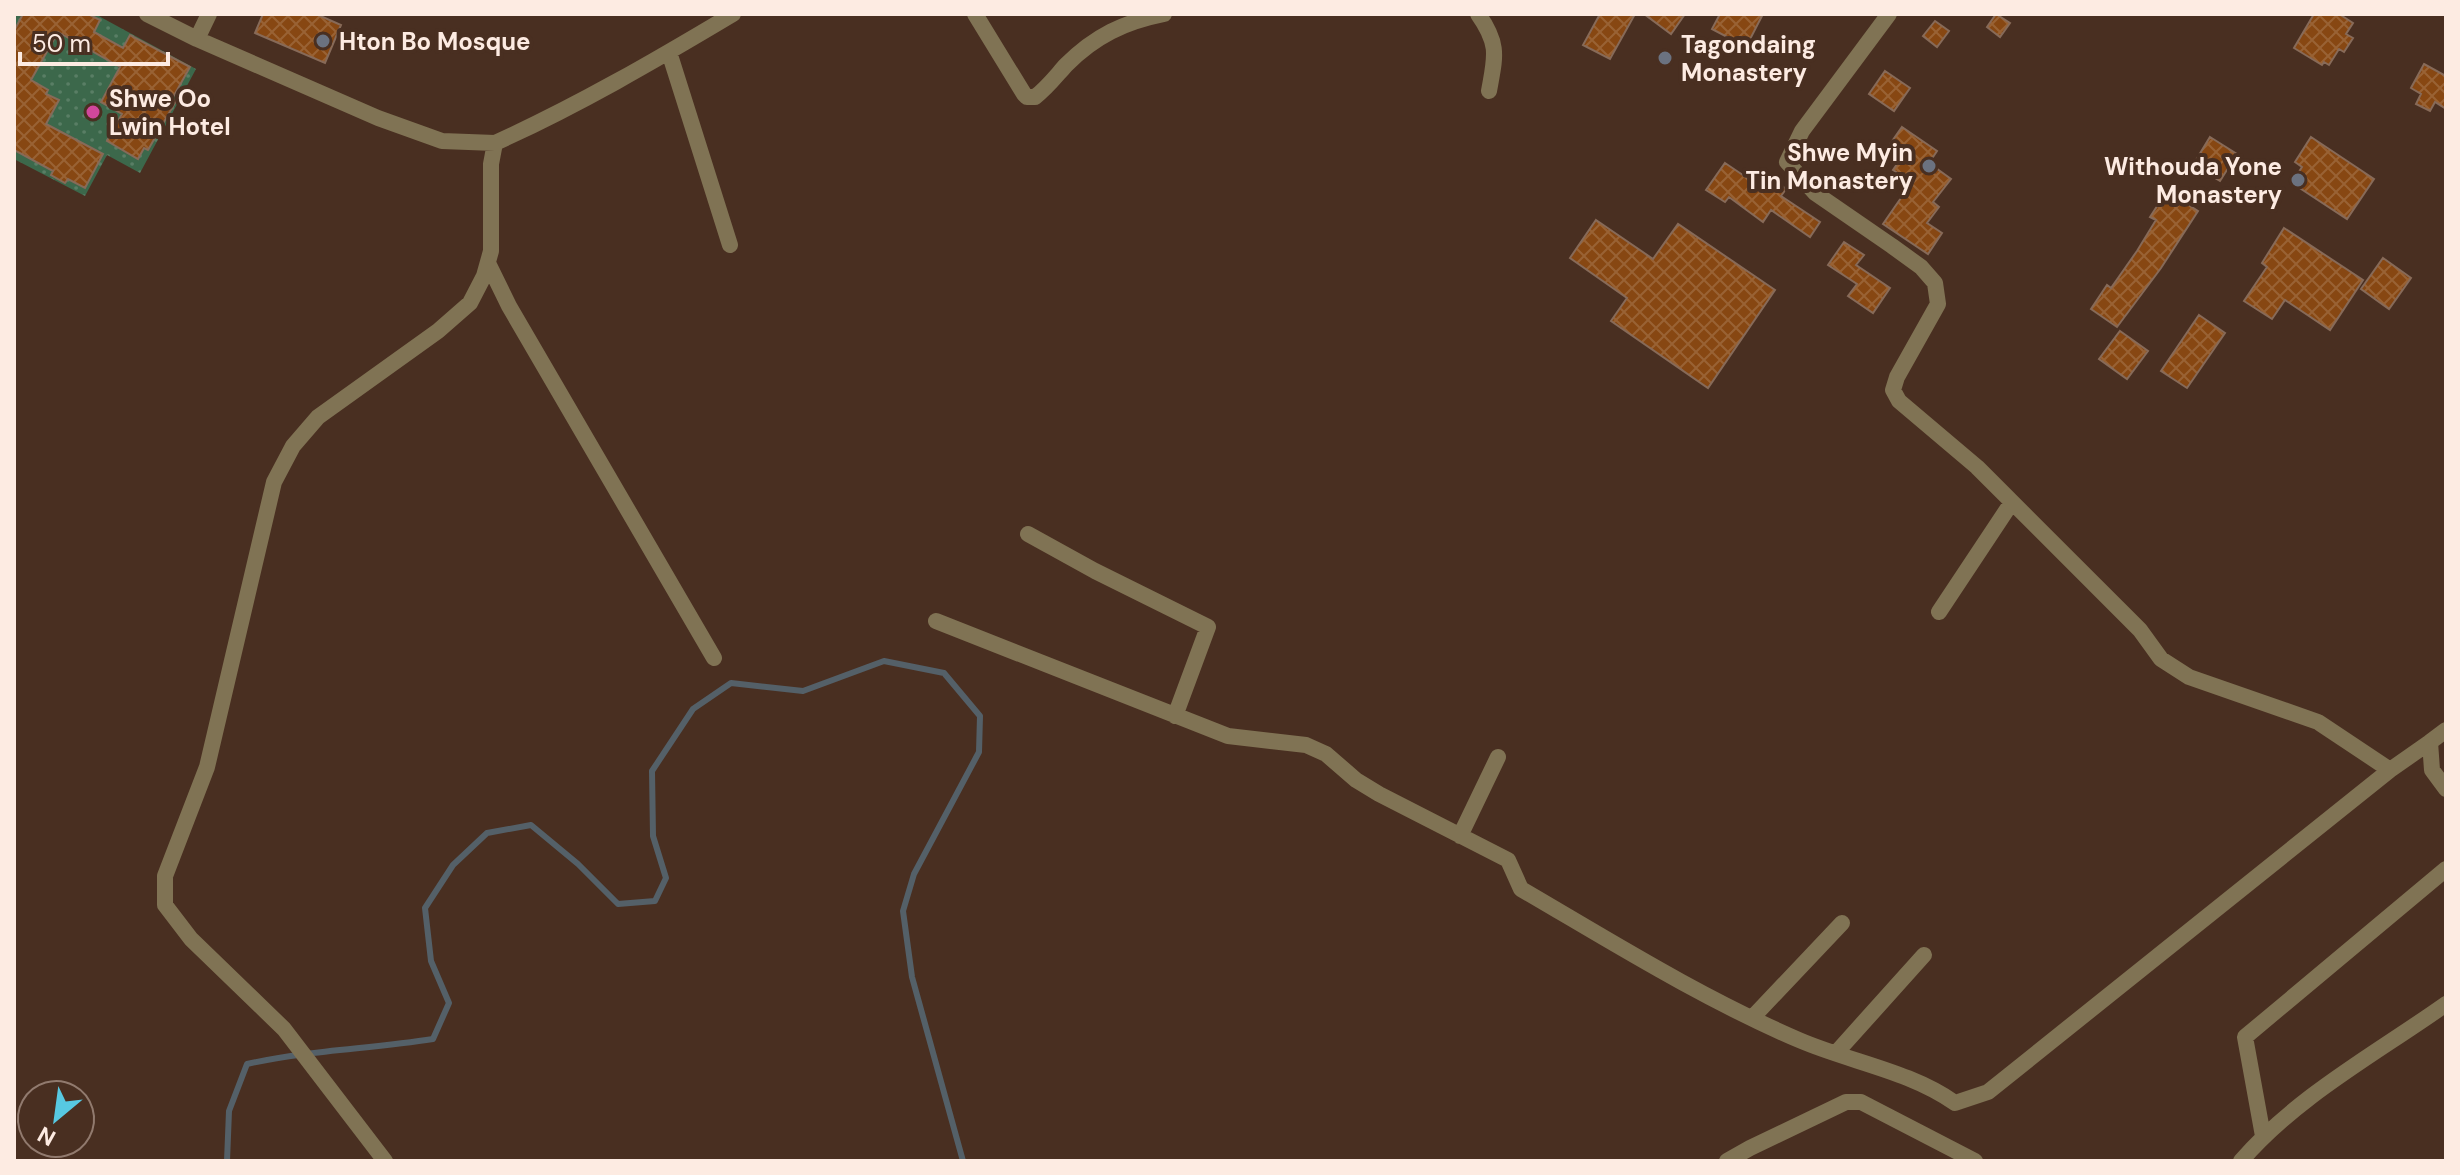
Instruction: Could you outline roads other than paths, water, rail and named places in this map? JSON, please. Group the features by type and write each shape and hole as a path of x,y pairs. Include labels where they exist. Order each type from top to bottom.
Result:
{"street":[{"path":"147,14 378,118 442,141 495,143 669,52 733,14"},
{"path":"197,39 209,14"},
{"path":"975,14 1024,94 1035,97 1067,64 1107,32 1138,19 1164,14"},
{"path":"1478,14 1496,52 1489,91"},
{"path":"1889,14 1802,131 1787,162 1815,193 1921,267 1935,283 1938,304 1897,377 1893,390 1899,401 1977,467 2140,630 2161,659 2189,677 2318,722 2390,770"},
{"path":"669,52 730,245"},
{"path":"385,1161 284,1029 182,928 165,905 165,876 207,767 274,482 293,446 318,417 438,331 470,303 484,276 491,251 491,164 495,143"},
{"path":"488,263 509,306 714,658"},
{"path":"1939,612 2012,502"},
{"path":"1028,534 1208,627 1175,716"},
{"path":"936,621 1228,736 1306,745 1326,754 1356,780 1379,794 1508,860 1521,889 1698,992 1800,1040 1934,1088 1955,1103 1988,1092 2390,770 2446,730"},
{"path":"2430,742 2432,770 2446,789"},
{"path":"1460,836 1498,757"},
{"path":"2263,1136 2245,1037 2446,869"},
{"path":"1752,1018 1842,923"},
{"path":"1836,1053 1924,955"},
{"path":"2241,1161 2263,1136 2324,1089 2444,1011"},
{"path":"1727,1161 1846,1102 1861,1102 1975,1161"}],"waterway":[{"path":"227,1161 229,1111 247,1064 433,1039 449,1003 431,961 425,908 453,865 487,833 531,825 578,864 618,904 655,901 666,878 653,836 652,771 693,709 731,683 803,691 884,661 944,673 980,716 979,752 914,874 903,911 912,977 963,1161"}],"place":[{"name":"Hton Bo Mosque","path":"323,41"},
{"name":"Tagondaing Monastery","path":"1665,58"},
{"name":"Shwe Oo Lwin Hotel","path":"93,112"},
{"name":"Shwe Myin Tin Monastery","path":"1929,166"},
{"name":"Withouda Yone Monastery","path":"2298,180"}]}
